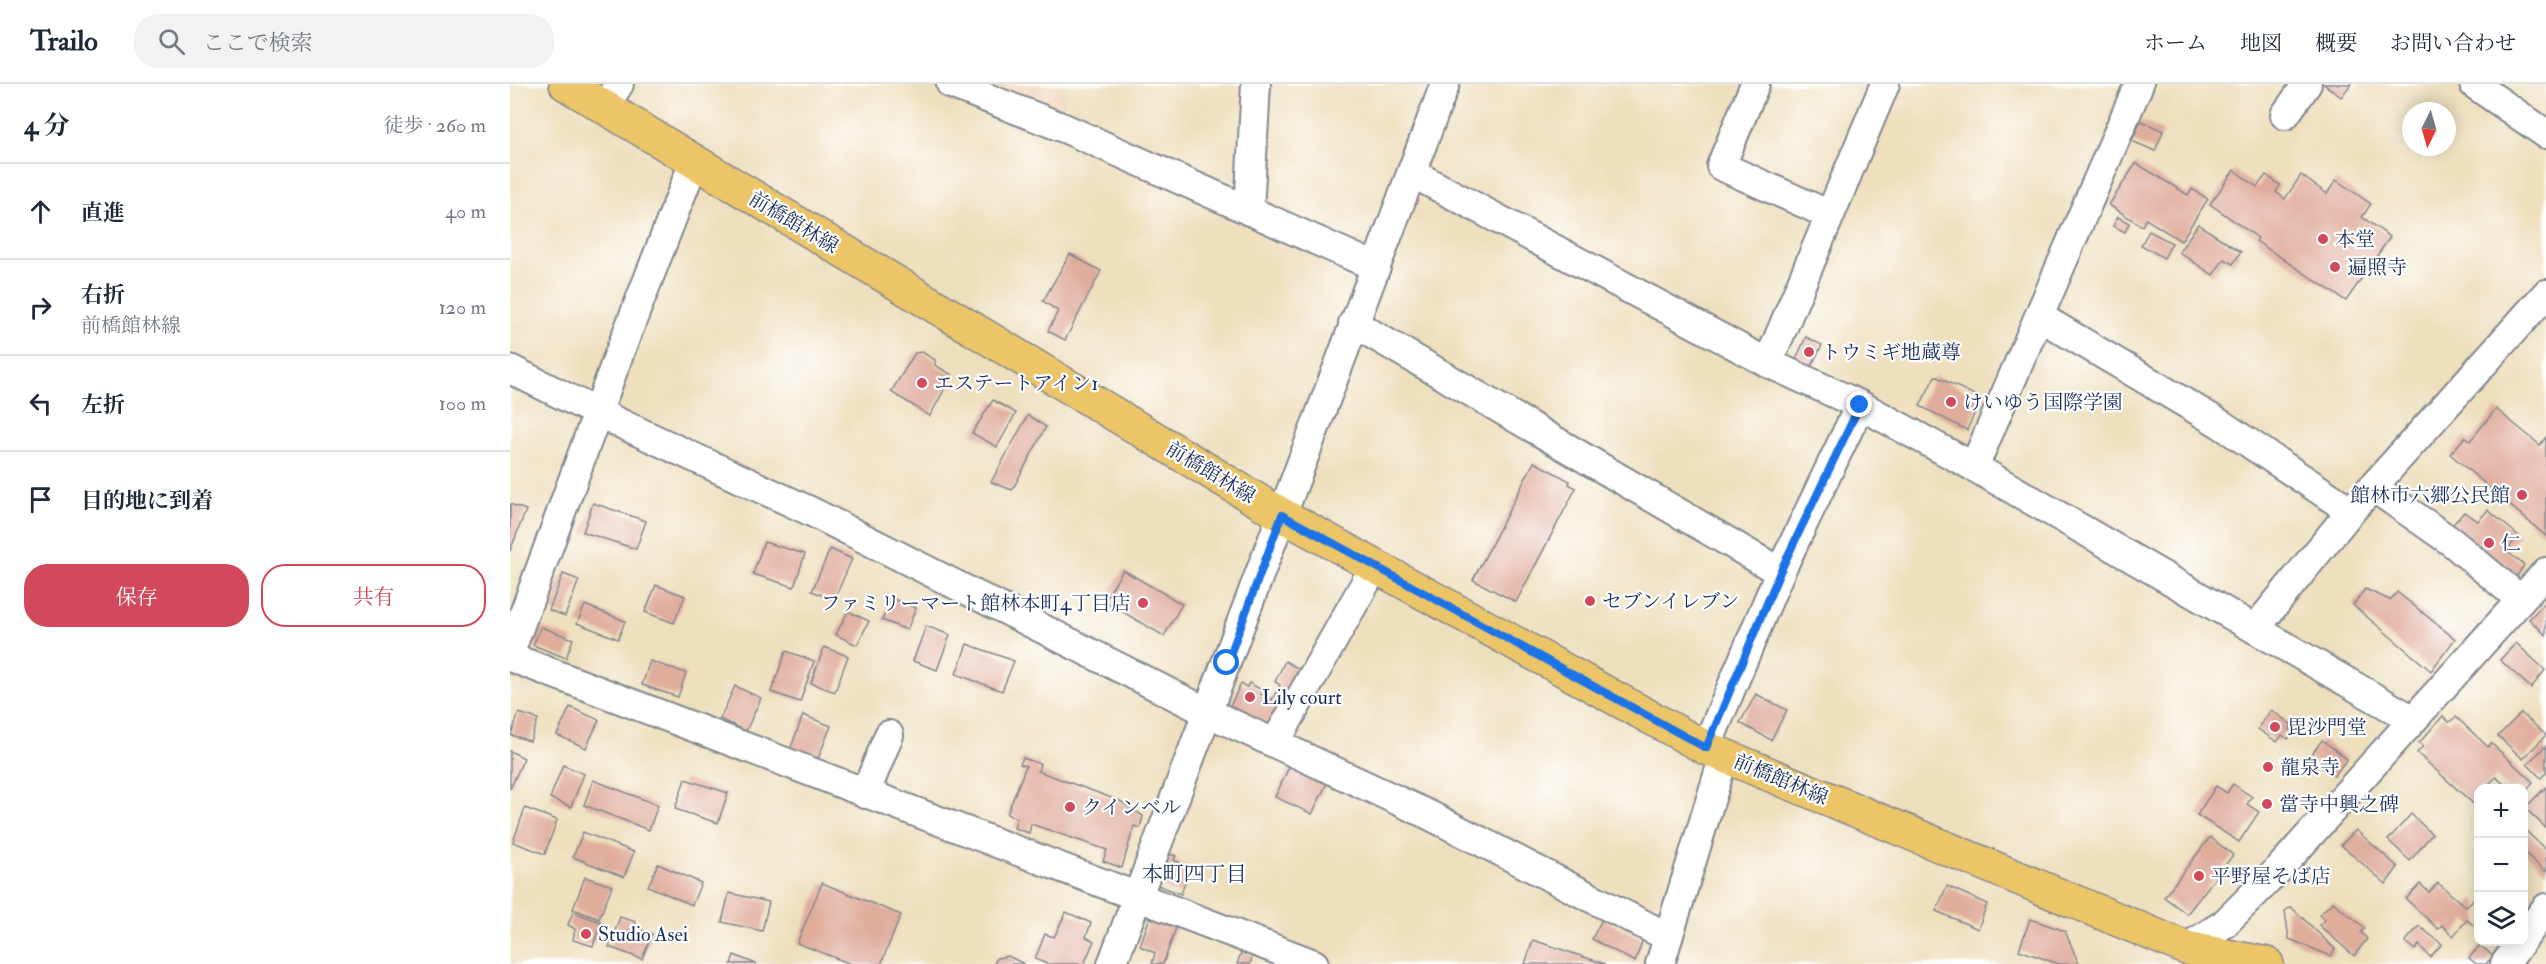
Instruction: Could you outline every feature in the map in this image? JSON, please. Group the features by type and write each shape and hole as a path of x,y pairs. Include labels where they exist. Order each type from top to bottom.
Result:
{"main road":[{"name":"前橋館林線","path":"566,84 612,95 694,162 1282,515 1715,752 2185,959 2266,964"}],"street":[{"path":"951,84 1064,128 1376,267"},
{"path":"1249,211 1256,84"},
{"path":"1118,962 1137,898 1445,84"},
{"path":"1755,84 1721,166 1830,215"},
{"path":"1768,363 1885,84"},
{"path":"1974,467 2139,84"},
{"path":"2285,115 2307,84"},
{"path":"2474,84 2546,134"},
{"path":"510,652 694,162"},
{"path":"1412,173 1768,363 1860,405 1974,467 2413,720"},
{"path":"2255,629 2351,512 2546,294"},
{"path":"2040,317 2218,423 2351,512"},
{"path":"1353,323 1780,572"},
{"path":"510,369 598,413 812,512 1207,712 1429,815 1668,937"},
{"path":"1660,964 1715,752 1780,572 1860,405"},
{"path":"2373,487 2454,543 2521,600"},
{"path":"1275,743 1375,566"},
{"path":"2185,959 2279,869 2546,572"},
{"path":"510,657 1314,964"},
{"path":"865,794 889,735"},
{"path":"2528,932 2546,908"},
{"path":"2505,964 2518,946"}],"shaded area":[{"path":"982,84 1066,84 1062,107 1049,110"}],"building":[{"path":"2324,84 2351,84 2341,97"},
{"path":"2141,121 2163,131 2155,151 2132,141"},
{"path":"2136,163 2188,195 2192,189 2208,199 2181,241 2146,219 2142,226 2109,205"},
{"name":"本堂","path":"2234,170 2257,187 2266,175 2280,185 2276,192 2285,199 2301,175 2327,194 2336,180 2371,204 2362,217 2390,237 2346,301 2256,241 2258,238 2210,204"},
{"path":"2118,217 2129,223 2125,232 2113,226"},
{"path":"2198,224 2241,252 2233,264 2224,259 2213,275 2179,252"},
{"path":"2149,231 2172,243 2164,258 2141,245"},
{"path":"1070,254 1101,271 1065,340 1048,331 1058,311 1043,301"},
{"name":"トウミギ地蔵尊","path":"1806,337 1822,345 1811,367 1796,359"},
{"name":"エステートアイン1","path":"922,352 935,360 935,365 952,375 930,416 891,392 915,353"},
{"name":"けいゆう国際学園","path":"1935,376 1981,398 1967,430 1920,406"},
{"path":"993,400 1016,413 997,447 972,433"},
{"name":"館林市六郷公民館","path":"2496,409 2540,445 2546,437 2546,536 2450,454 2465,437 2470,441"},
{"path":"1028,415 1046,427 1012,490 991,482"},
{"path":"1534,462 1570,481 1569,484 1576,488 1516,602 1473,580"},
{"path":"593,503 646,521 636,549 583,532"},
{"path":"510,504 526,510 510,551"},
{"name":"仁","path":"2488,510 2519,536 2506,551 2524,565 2514,581 2448,530 2464,512 2478,521"},
{"path":"764,542 805,554 794,587 753,574"},
{"path":"830,549 852,559 834,600 812,591"},
{"name":"ファミリーマート館林本町4丁目店","path":"1123,570 1182,604 1164,636 1104,601"},
{"path":"563,574 579,580 565,616 549,610"},
{"path":"656,585 685,596 674,623 645,612"},
{"path":"2365,589 2390,600 2397,592 2455,639 2431,671 2353,605"},
{"path":"891,598 916,608 907,630 882,620"},
{"path":"2546,602 2546,635 2529,619"},
{"path":"585,605 625,621 618,639 577,623"},
{"path":"848,611 869,621 857,645 836,635"},
{"path":"926,626 950,635 937,670 913,661"},
{"path":"541,627 573,639 566,658 533,645"},
{"path":"2516,643 2545,670 2531,688 2500,660"},
{"path":"967,644 1014,661 1002,691 956,674"},
{"path":"824,647 848,656 835,692 811,683"},
{"path":"786,651 814,661 800,702 771,692"},
{"path":"650,661 686,673 678,697 642,685"},
{"name":"Lily court","path":"1285,661 1299,669 1268,728 1229,708 1241,684 1247,687 1249,683 1262,690 1260,694 1272,700 1280,685 1275,682"},
{"path":"735,686 761,698 746,731 720,719"},
{"path":"1756,694 1787,710 1771,740 1740,723"},
{"path":"570,707 599,720 586,748 557,735"},
{"name":"毘沙門堂","path":"2271,710 2292,725 2289,729 2293,732 2288,739 2282,735 2277,742 2258,729"},
{"path":"519,713 538,719 530,741 511,735"},
{"path":"2521,713 2546,735 2523,759 2498,736"},
{"path":"803,715 831,726 817,761 790,750"},
{"path":"2443,716 2449,722 2456,717 2488,747 2491,743 2533,782 2528,789 2528,784 2504,784 2496,777 2489,784 2474,784 2474,804 2417,753 2423,746 2419,743"},
{"path":"2322,740 2347,759 2334,776 2309,758"},
{"path":"2546,746 2546,773 2541,778 2527,764"},
{"path":"510,751 524,758 510,789"},
{"name":"クインベル","path":"1023,758 1040,764 1038,771 1120,801 1143,816 1140,828 1134,826 1122,868 1103,861 1107,850 1031,824 1029,833 1014,828 1017,818 1007,814 1026,766 1020,764"},
{"path":"563,765 584,774 571,807 550,798"},
{"path":"1290,765 1327,783 1312,814 1275,797"},
{"path":"685,779 728,793 718,823 675,809"},
{"path":"593,780 658,805 649,830 584,805"},
{"path":"2233,784 2252,797 2247,804 2259,812 2239,842 2197,815 2216,786 2227,793"},
{"path":"2546,787 2546,828 2528,811 2528,805"},
{"path":"525,808 557,820 545,854 513,842"},
{"path":"2411,814 2432,834 2410,861 2388,840"},
{"path":"2356,830 2398,867 2386,884 2341,845"},
{"path":"583,832 634,852 624,877 573,857"},
{"path":"2528,833 2546,850 2546,872 2528,856"},
{"name":"平野屋そば店","path":"2210,837 2233,855 2187,914 2164,897"},
{"path":"1169,854 1176,856 1174,860 1190,868 1181,894 1152,883 1163,858 1167,860"},
{"path":"658,864 701,883 692,905 648,886"},
{"path":"585,877 612,886 599,919 573,909"},
{"path":"822,883 901,915 881,964 851,964 797,943"},
{"path":"2438,883 2466,907 2474,899 2474,926 2467,920 2453,936 2442,925 2438,929 2406,899 2420,884 2429,892"},
{"path":"1947,886 1987,904 1978,929 1936,911"},
{"path":"729,893 769,902 762,931 722,922"},
{"path":"2333,902 2365,928 2361,932 2367,939 2354,956 2319,925 2325,920 2319,915"},
{"path":"2291,907 2335,949 2331,956 2289,939 2285,911"},
{"name":"Studio Asei","path":"573,912 601,922 593,946 573,940 575,929 568,925"},
{"path":"1066,912 1091,923 1086,937 1094,941 1084,964 1047,964 1035,959 1045,934 1054,937"},
{"path":"620,917 636,922 634,927 652,934 642,959 609,947"},
{"path":"1150,917 1177,925 1163,964 1152,964 1155,953 1140,946"},
{"path":"1602,919 1643,939 1635,962 1592,939"},
{"path":"2030,919 2065,931 2079,964 2059,964 2019,950"},
{"path":"2419,926 2442,944 2430,957 2419,945 2415,950 2405,942"},
{"path":"1533,940 1605,964 1525,964"},
{"path":"2479,946 2493,956 2486,964 2476,964 2469,958"},
{"path":"1242,950 1253,954 1250,964 1237,964"},
{"path":"734,955 756,964 731,964"},
{"path":"1008,956 1024,964 994,964 997,958"}],"place":[{"name":"本堂","path":"2323,239"},
{"name":"遍照寺","path":"2335,267"},
{"name":"トウミギ地蔵尊","path":"1809,352"},
{"name":"エステートアイン1","path":"922,383"},
{"name":"けいゆう国際学園","path":"1951,402"},
{"name":"館林市六郷公民館","path":"2522,495"},
{"name":"仁","path":"2489,543"},
{"name":"セブンイレブン","path":"1590,601"},
{"name":"ファミリーマート館林本町4丁目店","path":"1143,603"},
{"name":"Lily court","path":"1250,697"},
{"name":"毘沙門堂","path":"2275,727"},
{"name":"龍泉寺","path":"2268,767"},
{"name":"當寺中興之碑","path":"2267,804"},
{"name":"クインベル","path":"1070,807"},
{"name":"平野屋そば店","path":"2199,876"},
{"name":"Studio Asei","path":"586,934"}],"district":[{"name":"本町四丁目","path":"1194,874"}],"route":[{"path":"1227,663 1282,515 1706,748 1780,572 1860,405"}]}
